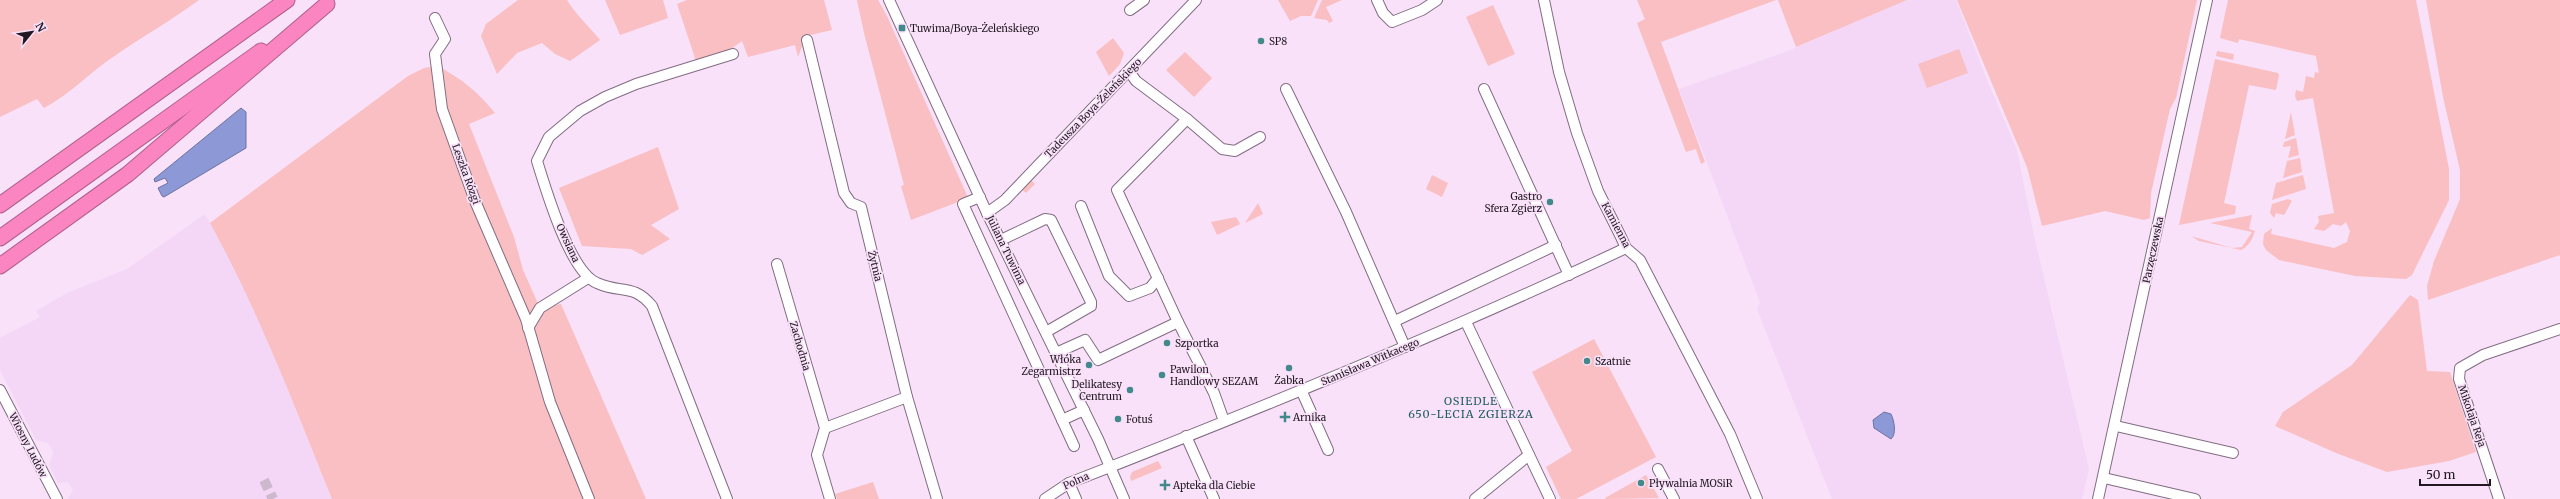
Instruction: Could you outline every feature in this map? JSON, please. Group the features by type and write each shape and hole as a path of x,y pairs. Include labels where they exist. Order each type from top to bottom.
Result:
{"highway":[{"path":"2,203 287,0"},
{"path":"0,238 329,2"},
{"path":"0,266 128,174 220,97 329,2"}],"street":[{"name":"Juliana Tuwima","path":"889,0 987,212 1084,410 1124,499"},
{"path":"1130,10 1144,0"},
{"name":"Tadeusza Boya-Żeleńskiego","path":"987,212 1005,200 1196,0"},
{"path":"1376,0 1383,13 1392,22 1422,10 1437,0"},
{"name":"Kamienna","path":"1544,0 1559,72 1577,133 1598,191 1626,248 1640,260 1730,434 1757,499"},
{"name":"Parzęczewska","path":"2098,499 2116,426 2207,0"},
{"name":"Leszka Rózgi","path":"435,18 445,39 435,54 442,109 475,201 528,328 550,402 589,499"},
{"name":"Żytnia","path":"807,40 844,193 851,203 861,207 907,397 937,499"},
{"name":"Owsiana","path":"588,278 580,269 561,230 537,161 549,137 580,111 604,97 636,84 733,54"},
{"path":"1129,71 1136,81 1222,149 1234,151 1260,137"},
{"path":"1286,89 1395,321 1405,347"},
{"path":"1484,89 1569,275"},
{"path":"1187,120 1117,190 1178,322 1214,393 1224,421"},
{"path":"980,197 963,204 1074,446"},
{"path":"1081,206 1109,276 1129,296 1150,288 1158,278"},
{"path":"1001,240 1046,219 1051,220 1091,300 1091,306 1046,332"},
{"path":"1395,321 1556,245"},
{"name":"Stanisława Witkacego","path":"1110,467 1224,421 1302,392 1466,322 1626,248"},
{"name":"Zachodnia","path":"777,264 825,428"},
{"path":"528,328 540,308 588,278 598,284 638,292 652,306 727,499"},
{"path":"1056,353 1085,340 1098,360 1178,322"},
{"path":"1466,322 1550,499"},
{"name":"Mikołaja Reja","path":"2498,499 2481,440 2459,379 2460,368 2483,355 2560,329"},
{"name":"Wiosny Ludów","path":"0,390 57,499"},
{"path":"1302,392 1328,450"},
{"path":"830,499 817,455 825,428 907,397"},
{"path":"1062,420 1084,410"},
{"path":"2116,426 2233,453"},
{"path":"1186,436 1214,499"},
{"path":"1475,499 1529,455"},
{"name":"Polna","path":"1045,499 1069,483 1110,467"},
{"path":"1658,469 1674,499"},
{"path":"2104,478 2195,499"},
{"path":"1069,483 1076,499"}],"shaded area":[{"path":"0,0 199,0 107,61 72,89 44,108 37,99 0,117"},
{"path":"518,0 567,0 574,11 600,40 570,61 555,54 542,43 517,53 497,74 481,36 486,24"},
{"path":"605,0 663,0 668,18 620,35"},
{"path":"687,0 824,0 832,30 806,36 798,57 795,45 748,57 742,41 731,49 696,61 677,4"},
{"path":"857,0 878,0 887,16 970,202 963,204 958,202 911,220 901,186 904,185 864,33"},
{"path":"1278,0 1318,0 1311,16 1301,16 1290,21"},
{"path":"1322,0 1342,0 1326,7 1333,21 1329,23 1327,20 1314,18"},
{"path":"1637,0 1776,0 1661,42 1705,162 1701,164 1696,149 1686,152 1637,23 1645,19"},
{"path":"1778,0 1907,0 1796,47"},
{"path":"1907,0 1956,0 1987,80 2017,150 2033,231 2089,469 2082,499 1832,499 1757,309 1760,302 1679,89 1783,53"},
{"path":"1957,0 2197,0 2176,98 2170,109 2151,193 2150,218 2144,220 2105,211 2042,226 2027,167"},
{"path":"2228,0 2416,0 2449,169 2449,200 2412,275 2406,279 2355,276 2279,260 2266,250 2263,244 2264,234 2272,228 2271,234 2334,248 2347,242 2350,231 2346,222 2341,226 2333,224 2324,231 2314,229 2319,222 2318,216 2334,213 2313,98 2297,101 2295,96 2296,90 2303,92 2306,76 2314,78 2315,72 2319,73 2316,56 2239,39 2238,43 2220,38"},
{"path":"2426,0 2560,0 2560,255 2428,300 2427,286 2434,261 2460,199 2460,170 2443,97"},
{"path":"1493,5 1515,54 1488,66 1466,17"},
{"path":"1113,38 1124,53 1120,64 1109,76 1096,52"},
{"path":"1959,49 1968,73 1927,88 1918,64"},
{"path":"2217,51 2234,54 2233,60 2216,56"},
{"path":"1185,52 1212,78 1194,97 1166,70"},
{"path":"2215,59 2278,73 2279,75 2276,90 2249,85 2224,203 2236,206 2235,214 2179,225"},
{"path":"437,66 454,75 469,86 495,113 469,124 514,237 523,270 540,308 561,304 646,499 332,499 290,394 260,325 210,223 408,76 424,68"},
{"path":"2291,112 2295,135 2285,139"},
{"path":"2296,138 2299,155 2288,158 2291,146 2283,147 2284,142"},
{"path":"658,147 679,209 651,225 670,239 642,255 631,249 582,246 559,188"},
{"path":"2300,158 2302,172 2283,178 2287,161"},
{"path":"1432,175 1448,183 1442,197 1426,189"},
{"path":"2303,175 2306,189 2272,200 2276,183"},
{"path":"1031,180 1035,184 1026,193 1022,190"},
{"path":"2288,199 2292,201 2284,215 2276,213 2274,218 2270,213 2272,204"},
{"path":"1258,203 1263,214 1245,223"},
{"path":"205,214 237,271 270,343 332,499 68,499 73,490 68,482 58,483 49,465 53,453 51,448 48,443 36,440 0,370 0,338 40,317 36,311 67,293 127,269"},
{"path":"2252,215 2249,229 2255,231 2250,242 2241,250 2199,241 2191,236 2232,248 2242,247 2252,232 2210,223"},
{"path":"1236,217 1240,224 1217,235 1211,222"},
{"path":"2410,295 2418,300 2427,371 2450,372 2476,452 2449,461 2387,472 2336,453 2275,426 2283,412 2352,365"},
{"path":"1594,339 1656,457 1576,499 1561,499 1546,467 1572,451 1532,372"},
{"path":"1158,461 1162,468 1131,481 1130,477 1132,472"},
{"name":"Pływalnia MOSiR","path":"1646,475 1659,498 1605,498"},
{"path":"873,482 879,499 837,499 835,494"}],"water":[{"path":"241,108 246,112 246,148 164,197 162,196 158,188 168,183 165,178 155,182 154,179"},
{"path":"1884,412 1891,414 1893,420 1894,434 1891,439 1874,428 1873,420"}],"tunnel":[{"path":"264,480 273,499"}],"place":[{"name":"Tuwima/Boya-Żeleńskiego","path":"902,28"},
{"name":"SP8","path":"1261,41"},
{"name":"Gastro Sfera Zgierz","path":"1550,202"},
{"name":"Szportka","path":"1167,343"},
{"name":"Szatnie","path":"1587,361"},
{"name":"Włóka Zegarmistrz","path":"1089,365"},
{"name":"Żabka","path":"1289,368"},
{"name":"Pawilon Handlowy SEZAM","path":"1162,375"},
{"name":"Delikatesy Centrum","path":"1130,390"},
{"name":"Arnika","path":"1285,417"},
{"name":"Fotuś","path":"1118,419"},
{"name":"Pływalnia MOSiR","path":"1641,483"},
{"name":"Apteka dla Ciebie","path":"1165,485"}],"district":[{"name":"OSIEDLE 650-LECIA ZGIERZA","path":"1471,407"}]}
